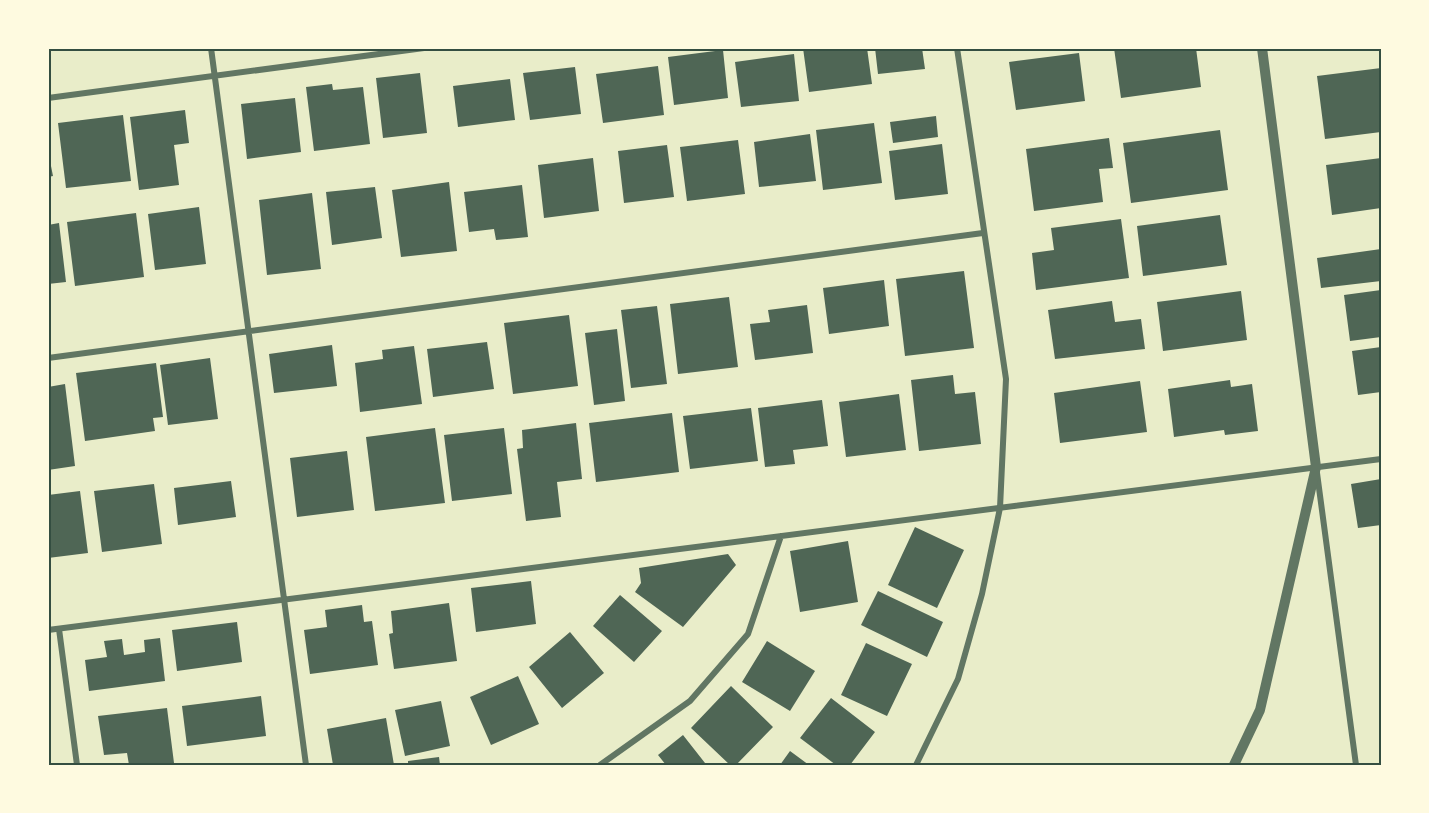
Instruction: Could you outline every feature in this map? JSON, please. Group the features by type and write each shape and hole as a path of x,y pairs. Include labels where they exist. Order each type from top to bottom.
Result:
{"street":[{"path":"211,48 306,765"},
{"path":"48,98 424,48"},
{"path":"916,765 958,679 982,594 1000,508 1006,378 957,48"},
{"path":"1262,48 1356,765"},
{"path":"48,358 983,233"},
{"path":"48,630 1381,459"},
{"path":"1234,765 1260,710 1316,467"},
{"path":"600,765 690,701 748,634 781,536"},
{"path":"59,629 77,765"}],"building":[{"path":"803,48 867,48 872,84 809,92"},
{"path":"875,48 922,48 925,69 878,74"},
{"path":"1114,48 1196,48 1201,87 1121,98"},
{"path":"723,50 728,98 674,105 668,57"},
{"path":"1079,53 1085,101 1016,110 1009,62"},
{"path":"794,54 799,101 741,107 735,62"},
{"path":"658,66 664,115 603,123 596,74"},
{"path":"575,67 581,114 530,120 523,73"},
{"path":"1381,68 1381,132 1325,139 1317,76"},
{"path":"420,73 427,133 383,138 376,78"},
{"path":"510,79 515,120 458,127 453,86"},
{"path":"332,84 333,90 363,87 370,144 314,151 306,87"},
{"path":"295,98 301,152 247,159 241,104"},
{"path":"185,110 189,143 174,145 179,185 139,190 130,117"},
{"path":"123,115 131,181 66,188 58,123"},
{"path":"936,116 938,137 893,143 890,122"},
{"path":"874,123 882,183 823,190 816,130"},
{"path":"1220,130 1228,190 1131,203 1123,143"},
{"path":"810,134 816,181 759,187 754,142"},
{"path":"1109,138 1113,168 1099,169 1103,202 1034,211 1026,149"},
{"path":"738,140 745,194 687,201 680,147"},
{"path":"942,144 948,194 895,200 889,151"},
{"path":"667,145 674,197 624,203 618,151"},
{"path":"48,151 53,176 48,177"},
{"path":"593,158 599,211 544,218 538,165"},
{"path":"1381,158 1381,208 1332,215 1326,165"},
{"path":"449,182 457,251 401,257 392,190"},
{"path":"522,185 528,237 496,240 494,229 469,232 464,192"},
{"path":"375,187 382,238 332,245 326,192"},
{"path":"312,193 321,269 267,275 259,200"},
{"path":"199,207 206,264 155,270 148,214"},
{"path":"136,213 144,277 75,286 67,222"},
{"path":"1220,215 1227,265 1143,276 1137,226"},
{"path":"1121,219 1129,278 1036,290 1032,253 1054,250 1051,228"},
{"path":"59,223 66,282 48,284 48,225"},
{"path":"1381,249 1381,281 1321,288 1317,258"},
{"path":"964,271 974,348 905,356 896,279"},
{"path":"884,280 889,326 829,334 823,288"},
{"path":"1381,290 1381,337 1350,341 1344,295"},
{"path":"1241,291 1247,340 1163,351 1157,302"},
{"path":"729,297 738,367 678,374 670,304"},
{"path":"1112,301 1115,322 1141,319 1145,349 1055,359 1048,310"},
{"path":"807,305 813,353 755,360 750,324 770,322 768,310"},
{"path":"657,306 667,384 631,388 621,310"},
{"path":"569,315 578,386 513,394 504,323"},
{"path":"617,329 625,401 594,405 585,333"},
{"path":"487,342 494,389 433,397 427,349"},
{"path":"332,345 337,386 274,393 269,354"},
{"path":"414,346 422,404 360,412 355,363 383,359 382,350"},
{"path":"1381,347 1381,392 1358,395 1352,351"},
{"path":"210,358 218,419 168,425 160,365"},
{"path":"156,363 163,417 153,418 155,431 85,441 76,373"},
{"path":"953,375 955,394 975,392 981,444 919,451 911,380"},
{"path":"1230,380 1231,387 1252,384 1258,431 1225,435 1224,430 1174,437 1168,389"},
{"path":"1140,381 1147,432 1060,443 1054,393"},
{"path":"65,384 75,466 48,470 48,387"},
{"path":"899,394 906,450 846,457 839,402"},
{"path":"822,400 828,446 793,450 795,464 765,467 758,408"},
{"path":"751,408 758,461 690,469 683,416"},
{"path":"672,413 679,472 596,482 589,423"},
{"path":"576,423 582,479 557,482 561,517 526,521 517,449 523,448 522,430"},
{"path":"435,428 445,503 375,511 366,437"},
{"path":"504,428 512,494 452,501 444,435"},
{"path":"347,451 354,510 297,517 290,458"},
{"path":"1381,479 1381,525 1358,528 1351,484"},
{"path":"231,481 236,517 178,525 174,488"},
{"path":"154,484 162,544 102,552 94,491"},
{"path":"80,491 88,553 48,558 48,495"},
{"path":"915,527 964,550 937,608 888,585"},
{"path":"848,541 858,602 800,612 790,551"},
{"path":"728,554 736,565 683,627 635,592 641,583 639,568"},
{"path":"531,581 536,624 476,632 471,588"},
{"path":"878,591 943,622 927,657 861,625"},
{"path":"620,595 662,631 634,662 593,626"},
{"path":"449,603 457,661 394,669 389,634 393,633 391,611"},
{"path":"362,605 364,622 372,621 378,665 310,674 304,630 327,627 325,610"},
{"path":"237,622 242,662 177,671 172,630"},
{"path":"570,632 604,673 562,708 529,667"},
{"path":"160,638 165,681 89,691 85,660 107,657 104,641 122,639 124,655 145,652 144,640"},
{"path":"767,641 815,671 790,711 742,682"},
{"path":"866,643 912,664 887,716 841,695"},
{"path":"518,676 539,724 491,745 470,697"},
{"path":"731,686 773,727 736,765 730,765 691,728"},
{"path":"261,696 266,736 187,746 182,706"},
{"path":"831,698 875,732 850,765 836,765 800,738"},
{"path":"441,701 450,746 405,756 395,710"},
{"path":"167,708 174,763 129,765 127,753 104,755 98,716"},
{"path":"386,718 394,765 333,765 327,729"},
{"path":"683,735 705,763 703,765 666,765 658,755"},
{"path":"790,751 809,765 780,765"},
{"path":"439,757 440,765 408,765 408,761"}]}
